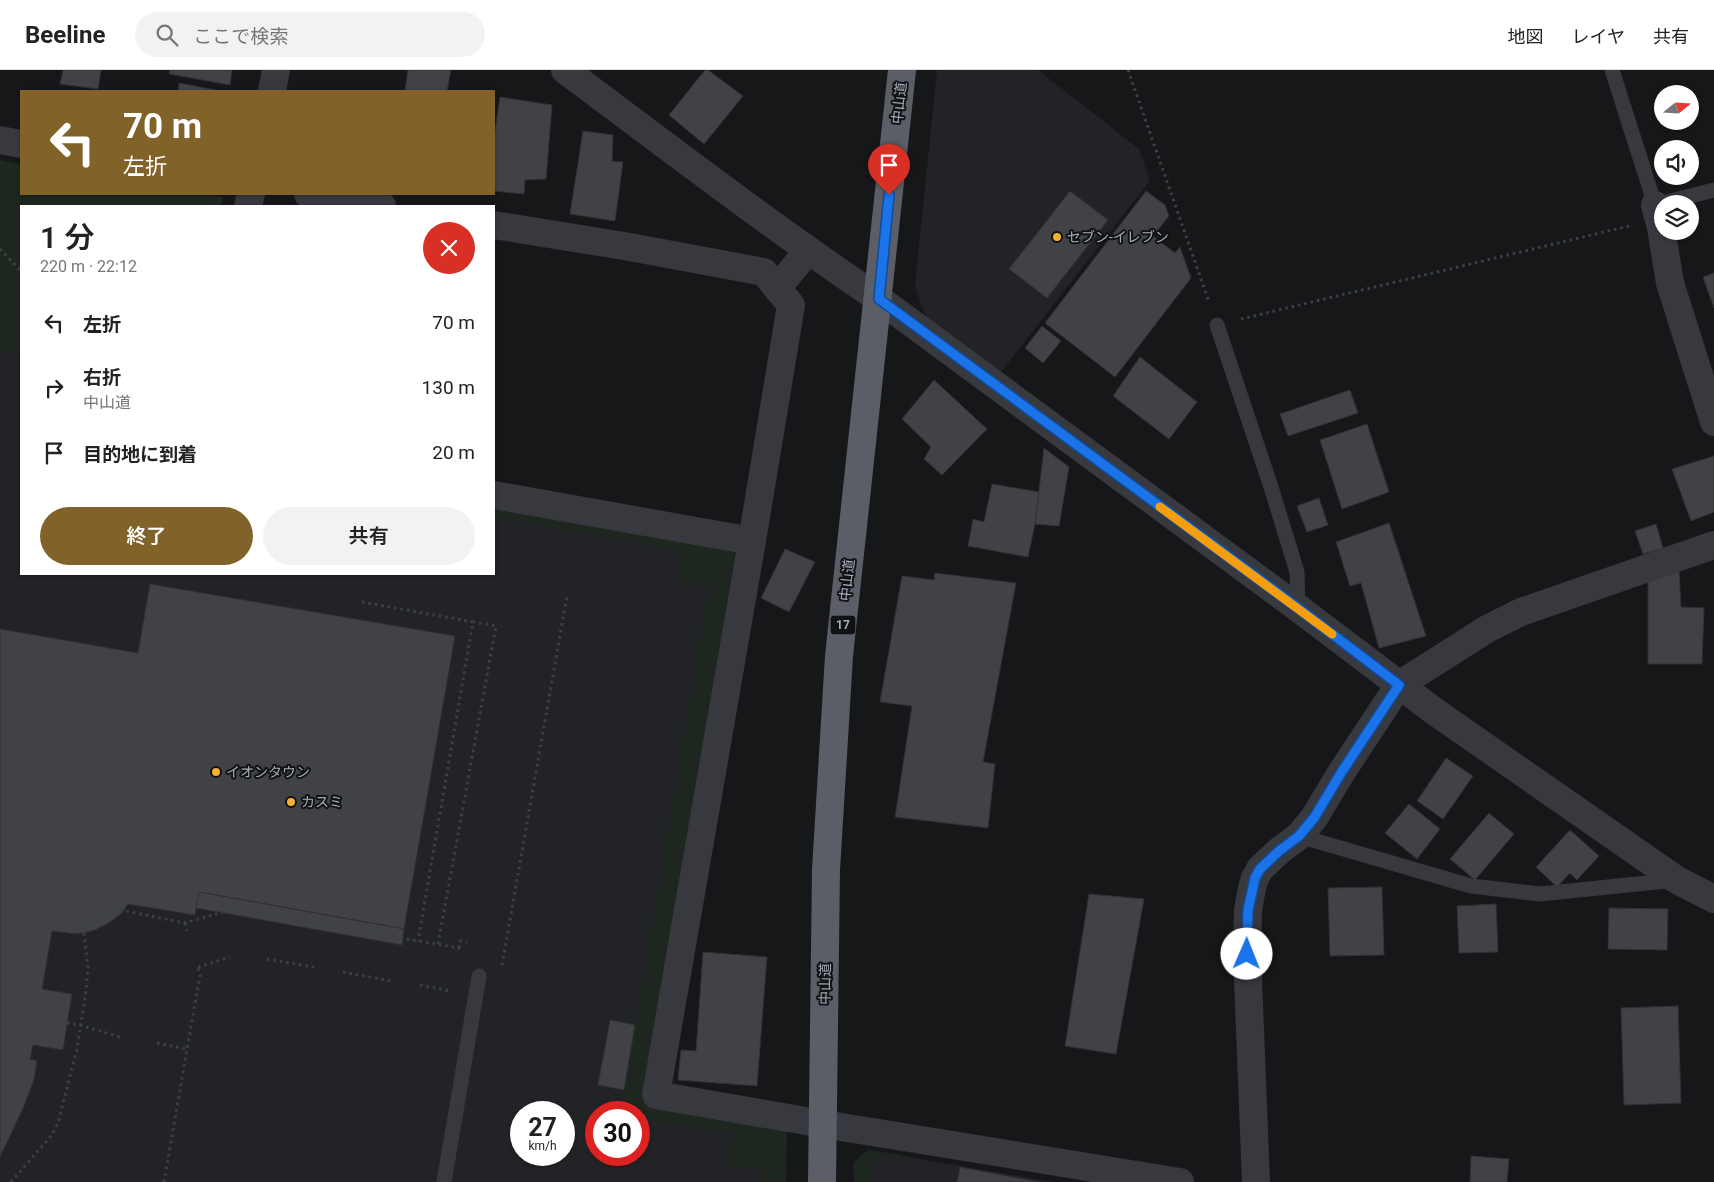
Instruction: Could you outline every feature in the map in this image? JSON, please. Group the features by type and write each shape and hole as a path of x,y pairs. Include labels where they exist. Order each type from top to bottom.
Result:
{"highway":[{"name":"中山道","path":"822,1182 826,870 839,656 879,299 902,70"}],"street":[{"path":"272,90 276,70"},
{"path":"565,70 808,251 879,299 1298,608 1442,717 1677,880 1714,899"},
{"path":"0,140 20,144"},
{"path":"314,195 376,205"},
{"path":"495,225 624,246 764,272 791,305 656,1095 1180,1182"},
{"path":"1662,240 1670,283 1705,361 1714,422"},
{"path":"777,288 808,251"},
{"path":"495,495 752,541"},
{"path":"1256,1182 1247,954 1248,910 1252,888 1260,869 1299,836 1314,818 1399,685 1487,629 1521,612 1714,545"}],"lane":[{"path":"1612,70 1654,203"},
{"path":"1699,196 1714,190"},
{"path":"1217,325 1297,572 1298,608"},
{"path":"1299,836 1471,886 1540,894 1677,880"},
{"path":"444,1182 479,976"}],"path":[{"path":"1128,70 1217,325 1654,213"},
{"path":"0,249 20,270"},
{"path":"500,974 567,596"},
{"path":"362,602 496,626 438,944"},
{"path":"418,941 473,622"},
{"path":"11,1182 51,1136 58,1123 76,1050 88,968 83,925 93,923 116,909 185,923 234,909 459,948"},
{"path":"185,923 187,931"},
{"path":"458,953 460,941 468,942"},
{"path":"164,1182 200,975 198,966 230,957"},
{"path":"267,959 314,967"},
{"path":"343,972 391,980"},
{"path":"420,985 452,991"},
{"path":"67,1022 123,1038"},
{"path":"157,1043 187,1048"}],"shaded area":[{"path":"937,70 1038,70 1139,149 1150,181 1001,372 926,318 915,286"},
{"path":"0,160 20,164 20,195 204,195 219,205 20,205 20,575 495,575 495,504 736,548 642,1101 585,1101 585,1166 650,1166 650,1103 787,1130 786,1182 0,1182"},
{"path":"0,160 20,164 20,195 209,195 223,197 221,205 20,205 20,354 0,350"},
{"path":"495,504 736,548 642,1101 623,1101 709,586 680,581 683,551 495,517"},
{"path":"650,1103 787,1130 786,1182 756,1182 756,1167 731,1166 734,1134 650,1120"},
{"path":"868,1150 1053,1182 854,1182 853,1163"},
{"path":"868,1150 901,1155 900,1159 877,1155 872,1182 854,1182 853,1163"}],"building":[{"path":"63,70 101,70 98,89 60,84"},
{"path":"170,70 232,70 230,85 169,74"},
{"path":"408,70 451,70 447,90 405,90"},
{"path":"705,70 708,70 743,96 704,144 669,115"},
{"path":"179,83 216,90 178,90"},
{"path":"500,97 552,105 546,179 525,180 524,194 495,191 495,130"},
{"path":"583,131 613,135 612,161 623,162 615,221 570,214"},
{"path":"1070,191 1108,220 1047,298 1009,269"},
{"path":"1146,191 1165,205 1169,216 1153,236 1175,253 1180,247 1191,278 1115,377 1045,323"},
{"path":"1714,273 1714,308 1703,277"},
{"path":"1042,326 1061,341 1043,363 1025,348"},
{"path":"1140,357 1197,402 1169,439 1113,396"},
{"path":"934,380 987,429 942,475 924,459 931,447 902,419"},
{"path":"1350,390 1358,413 1288,436 1280,414"},
{"path":"1367,424 1389,492 1342,509 1320,440"},
{"path":"1044,448 1069,467 1059,526 1035,524"},
{"path":"1714,456 1714,512 1691,521 1672,469"},
{"path":"992,484 1039,492 1028,557 968,546 973,519 984,522"},
{"path":"1319,498 1328,525 1307,532 1297,506"},
{"path":"1389,523 1426,636 1379,648 1361,583 1350,586 1336,542"},
{"path":"1656,524 1663,548 1643,554 1635,531"},
{"path":"785,549 815,562 789,612 761,598"},
{"path":"1679,571 1681,607 1704,608 1702,664 1648,664 1648,582"},
{"path":"935,573 1016,583 983,762 995,764 988,828 895,817 912,706 880,702 902,576 934,580"},
{"name":"イオンタウン","path":"150,584 455,636 404,929 199,892 195,915 128,904 122,913 95,930 78,934 52,931 42,989 72,994 63,1050 33,1045 30,1059 37,1061 34,1079 24,1106 0,1157 0,629 138,653"},
{"path":"1446,758 1473,776 1443,819 1417,801"},
{"path":"1409,804 1440,829 1417,859 1385,833"},
{"path":"1489,813 1514,834 1475,880 1450,859"},
{"path":"1570,830 1599,856 1577,880 1570,873 1557,887 1536,867"},
{"path":"1382,887 1384,955 1330,956 1328,888"},
{"path":"199,892 404,929 402,945 196,908"},
{"path":"1089,894 1144,899 1116,1054 1065,1046"},
{"path":"1496,904 1498,952 1459,953 1457,906"},
{"path":"1609,908 1668,909 1667,950 1608,949"},
{"path":"703,952 767,957 757,1086 678,1080 681,1050 696,1051"},
{"path":"1678,1006 1681,1103 1624,1105 1621,1008"},
{"path":"610,1020 635,1025 624,1090 598,1085"},
{"path":"1471,1156 1509,1159 1507,1182 1470,1182"},
{"path":"960,1167 1039,1182 957,1182"}],"slow traffic":[{"path":"1160,507 1332,634"}],"place":[{"name":"セブン-イレブン","path":"1057,237"},
{"name":"イオンタウン","path":"216,772"},
{"name":"カスミ","path":"291,802"}],"route":[{"path":"889,195 879,299 1298,608 1399,685 1314,818 1299,836 1260,869 1252,888 1248,910 1247,954"}]}
